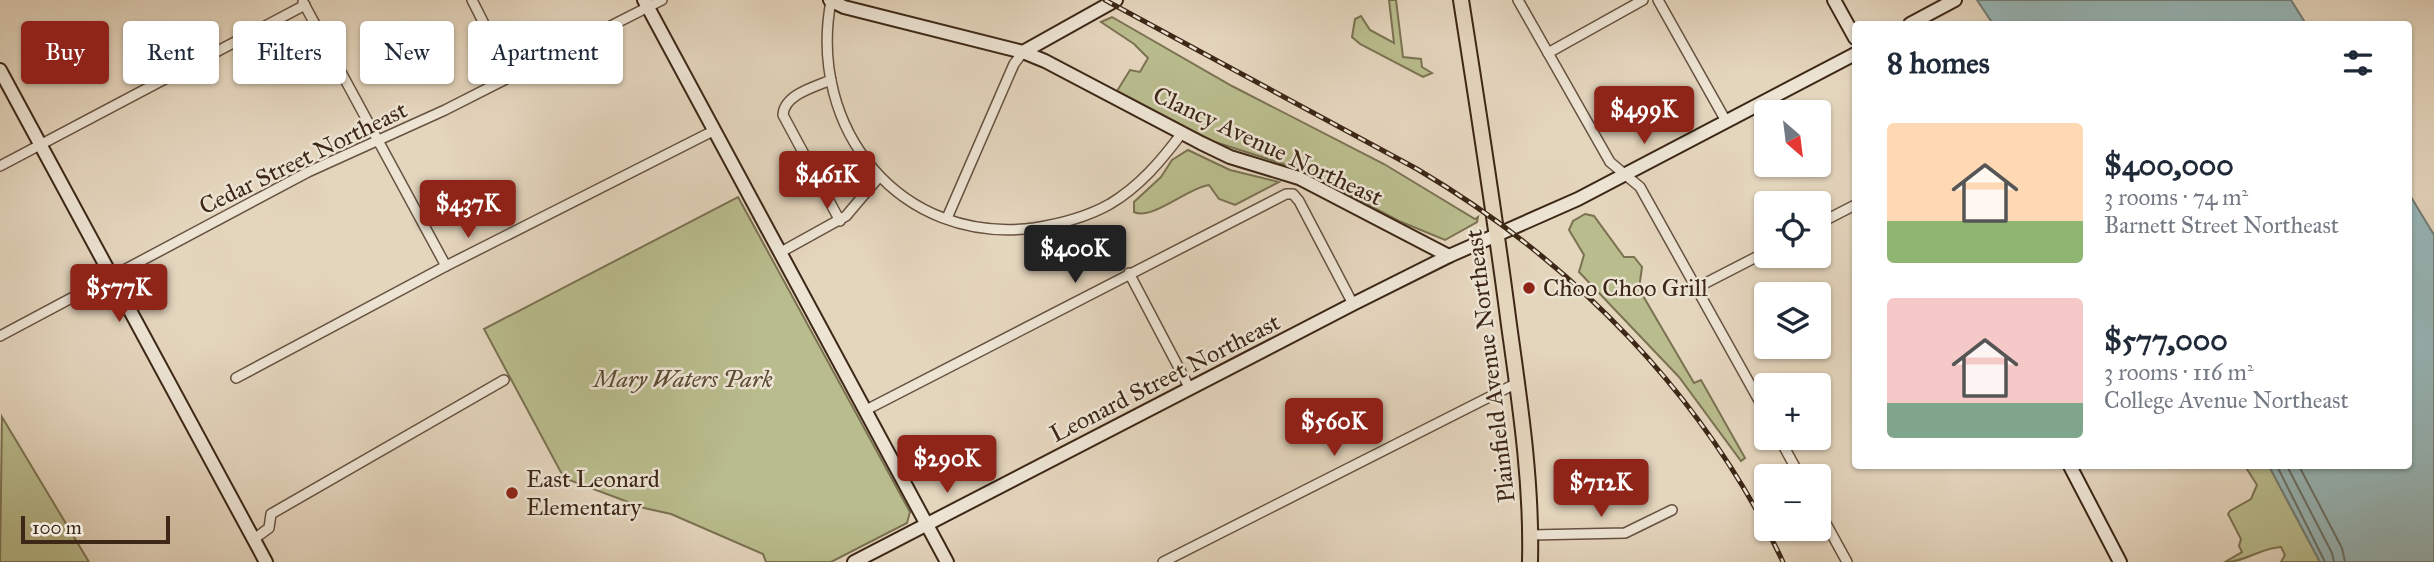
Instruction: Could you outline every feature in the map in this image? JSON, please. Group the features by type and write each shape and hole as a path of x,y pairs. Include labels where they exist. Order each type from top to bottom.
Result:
{"main road":[{"name":"Clancy Avenue Northeast","path":"831,0 844,7 1023,52 1230,157 1299,178 1449,256"},
{"path":"1023,52 1116,0"},
{"name":"Plainfield Avenue Northeast","path":"1461,0 1498,235 1530,484 1530,562"},
{"path":"1834,0 1852,33"},
{"path":"1916,21 1955,0"},
{"path":"646,4 947,562"},
{"name":"Leonard Street Northeast","path":"854,562 1353,304 1625,174 1852,56"},
{"path":"0,70 267,562"},
{"path":"2072,469 2120,562"}],"street":[{"path":"472,0 483,21"},
{"name":"Cedar Street Northeast","path":"615,21 646,4 663,0"},
{"path":"831,0 827,50 831,80 852,141 879,177 917,205 947,218 981,227 1009,229 1053,225 1082,217 1110,204 1137,185 1182,133"},
{"path":"1518,0 1610,162 1640,187 1754,392"},
{"path":"1548,53 1643,0"},
{"path":"1658,0 1726,121"},
{"path":"0,166 304,3 446,266"},
{"path":"947,218 1014,64 1023,52"},
{"path":"831,80 790,99 783,108 782,115 840,221"},
{"name":"Cedar Street Northeast","path":"0,336 308,172 496,84"},
{"path":"236,378 446,266 715,130"},
{"path":"781,252 840,221 879,177"},
{"path":"866,410 1277,198 1293,194 1353,304"},
{"path":"1831,217 1852,207"},
{"path":"1696,288 1754,258"},
{"path":"1129,273 1189,388"},
{"path":"254,539 270,528 271,514 504,380"},
{"path":"1163,562 1517,383"},
{"path":"1531,535 1625,533 1672,510"},
{"path":"1831,536 1843,560"}],"green space":[{"path":"1389,0 1396,0 1403,57 1421,59 1422,67 1432,73 1423,77 1360,44 1352,37 1355,19 1361,16 1370,30 1394,43"},
{"path":"1112,17 1232,86 1384,164 1475,219 1478,217 1477,222 1445,240 1399,221 1302,170 1212,141 1117,91 1130,70 1140,72 1148,58 1134,44 1101,22"},
{"path":"1188,150 1230,170 1279,182 1235,205 1219,199 1209,185 1150,212 1134,212 1134,202 1161,177 1172,160"},
{"name":"Mary Waters Park","path":"738,197 910,512 907,523 831,562 766,562 763,554 671,514 644,508 564,478 484,329"},
{"path":"1585,214 1594,216 1624,257 1634,257 1642,267 1639,289 1694,383 1701,380 1745,458 1741,461 1679,377 1579,272 1584,255 1569,230 1573,221"},
{"path":"2,417 89,562 0,562"},
{"path":"2247,469 2271,469 2320,562 2281,562 2285,555 2281,547 2225,562 2242,552 2239,546 2241,539 2228,514 2251,499 2257,485"}],"water":[{"path":"1977,0 2291,0 2304,21 1991,21"},
{"path":"2412,199 2434,235 2434,562 2320,562 2271,469 2412,469"}],"railway":[{"path":"1105,0 1417,169 1529,246 1581,290 1630,338 1674,389 1715,444 1752,502 1783,562"}],"place":[{"name":"Choo Choo Grill","path":"1529,288"},
{"name":"East Leonard Elementary","path":"512,493"}]}
